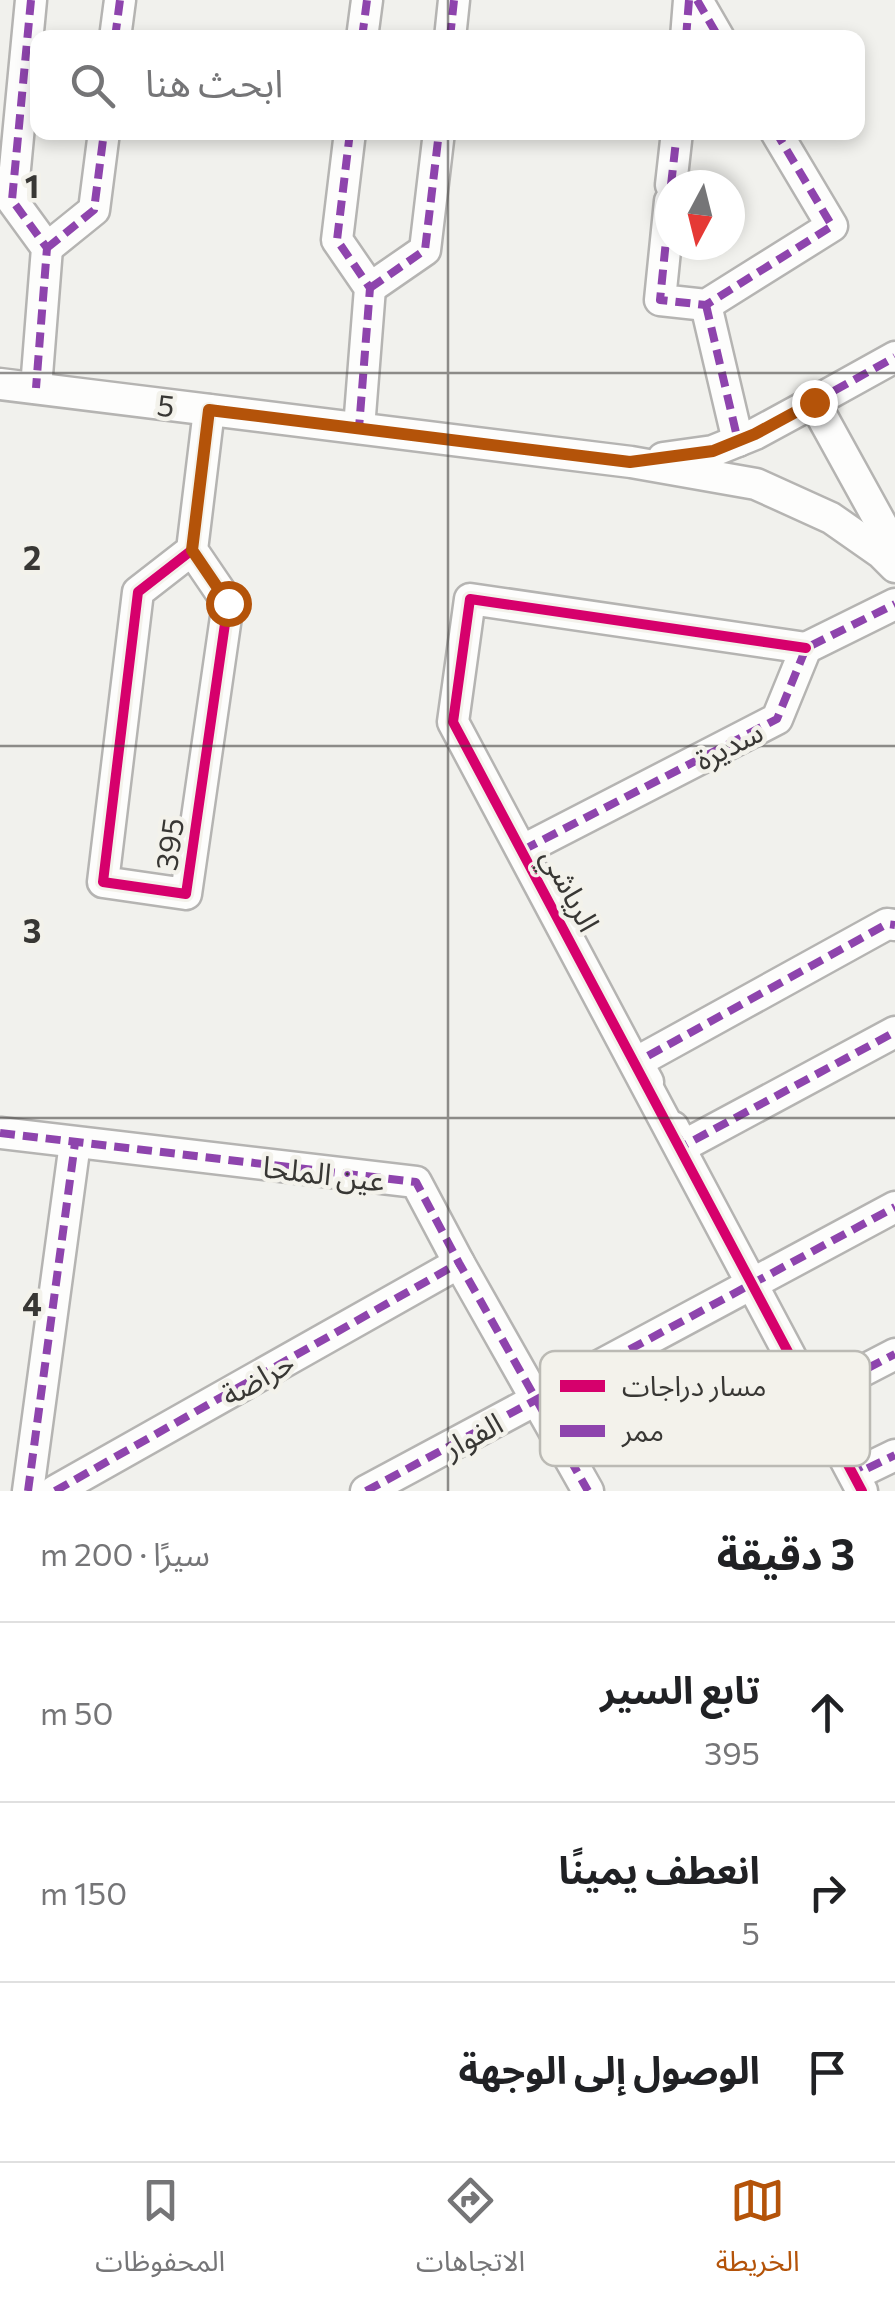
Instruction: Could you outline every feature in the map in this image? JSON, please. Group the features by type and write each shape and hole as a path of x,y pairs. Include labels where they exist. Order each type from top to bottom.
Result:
{"street":[{"path":"31,0 12,200 47,248 36,388"},
{"path":"116,30 120,0"},
{"path":"363,30 367,0"},
{"path":"451,30 454,0"},
{"path":"687,30 693,0"},
{"path":"693,0 714,30"},
{"path":"47,248 94,210 103,140"},
{"path":"349,140 337,240 370,288 359,428"},
{"path":"370,288 425,250 438,140"},
{"path":"673,170 675,140"},
{"path":"664,260 660,300 706,305 832,226 781,140"},
{"path":"706,305 738,441"},
{"name":"5","path":"630,462 713,451 895,358"},
{"name":"5","path":"0,384 630,462 756,484 831,518 881,553 895,568"},
{"path":"814,402 895,549"},
{"path":"192,550 209,410"},
{"name":"395","path":"192,550 228,603 186,894 103,882 138,592 192,550"},
{"name":"الرياشي","path":"788,1351 452,722 470,598 806,648"},
{"path":"806,648 895,604"},
{"name":"سديرة","path":"522,850 777,719 806,648"},
{"path":"895,926 887,924 637,1062 683,1146 895,1032"},
{"name":"عين الملحا","path":"0,1133 416,1182 540,1407"},
{"path":"28,1491 75,1143"},
{"name":"الفوار","path":"628,1351 895,1207"},
{"name":"حراضة","path":"55,1491 458,1263"},
{"path":"870,1367 895,1354"},
{"name":"الفوار","path":"366,1491 540,1398"},
{"path":"857,1466 860,1472 895,1455"},
{"name":"عين الملحا","path":"574,1466 588,1491"},
{"name":"الرياشي","path":"849,1466 862,1491"}],"marked path":[{"path":"31,0 12,200 47,248 36,388"},
{"path":"116,30 120,0"},
{"path":"363,30 367,0"},
{"path":"451,30 454,0"},
{"path":"687,30 689,0"},
{"path":"697,0 714,30"},
{"path":"47,248 94,210 103,140"},
{"path":"349,140 337,240 370,288 359,428"},
{"path":"370,288 425,250 438,140"},
{"path":"673,170 676,140"},
{"path":"664,260 660,300 706,305 832,226 781,140"},
{"path":"706,305 738,441"},
{"path":"814,402 895,357"},
{"path":"523,850 777,719 806,648 895,604"},
{"path":"642,1071 637,1062 887,924 895,925"},
{"path":"678,1137 683,1146 895,1032"},
{"path":"0,1133 416,1182 540,1406"},
{"path":"28,1491 75,1143"},
{"path":"627,1351 895,1207"},
{"path":"55,1491 459,1263"},
{"path":"870,1367 895,1354"},
{"path":"366,1491 540,1398"},
{"path":"857,1466 860,1472 895,1455"},
{"path":"574,1466 588,1491"}],"cycle path":[{"path":"192,550 228,603 186,894 103,882 138,592 192,550 209,410"},
{"path":"788,1351 453,722 470,599 806,648"},
{"path":"849,1466 862,1491"}],"route":[{"path":"228,603 192,550 209,410 630,462 713,451 755,434 814,402"}]}
